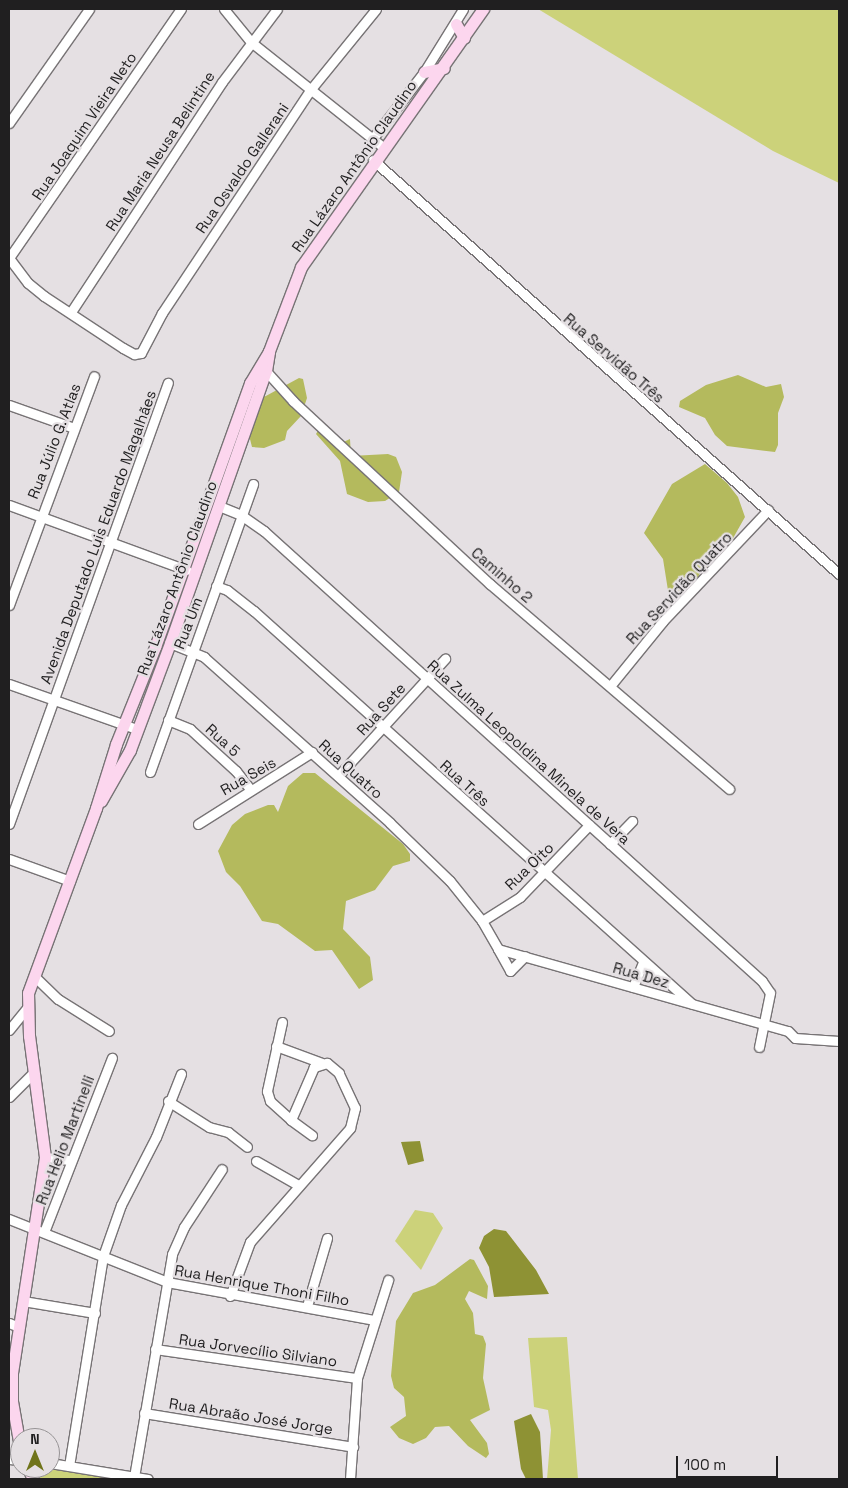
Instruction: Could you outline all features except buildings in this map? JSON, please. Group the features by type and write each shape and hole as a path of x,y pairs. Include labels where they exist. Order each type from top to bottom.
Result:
{"main road":[{"name":"Rua Lázaro Antônio Claudino","path":"17,1428 10,1372 14,1325 23,1302 40,1230 45,1157 27,1008 34,976 250,383 269,351 301,267 373,160 444,68 482,9"},
{"path":"456,24 464,38"},
{"path":"424,72 444,68"},
{"name":"Rua Lázaro Antônio Claudino","path":"96,808 122,766 170,643 266,372 269,351"}],"street":[{"path":"9,123 89,9"},
{"name":"Rua Joaquim Vieira Neto","path":"9,258 181,9"},
{"path":"224,9 251,42 383,147"},
{"name":"Rua Maria Neusa Belintine","path":"71,312 251,42 277,9"},
{"name":"Rua Osvaldo Gallerani","path":"71,312 134,354 143,350 162,313 311,89 376,9"},
{"path":"373,138 424,72 456,24 463,9"},
{"name":"Rua Servidão Três","path":"373,160 558,327 839,574"},
{"path":"9,258 28,283 71,312"},
{"name":"Caminho 2","path":"266,372 293,401 490,584 611,685 729,789"},
{"name":"Rua Júlio G. Atlas","path":"40,517 94,376"},
{"name":"Avenida Deputado Luis Eduardo Magalhães","path":"9,824 168,383"},
{"path":"9,405 74,428"},
{"name":"Rua Um","path":"150,772 192,650 253,484"},
{"name":"Rua Júlio G. Atlas","path":"9,505 195,573"},
{"name":"Rua Zulma Leopoldina Minela de Vera","path":"219,506 241,515 264,531 768,986 770,993 759,1047"},
{"name":"Rua Servidão Quatro","path":"611,685 663,621 768,510"},
{"path":"9,605 40,517"},
{"name":"Rua Três","path":"216,586 227,590 254,610 382,728 692,1004"},
{"name":"Rua Quatro","path":"170,643 192,650 312,752 430,860 482,921 498,950"},
{"name":"Rua Sete","path":"338,776 445,660"},
{"path":"9,684 137,729"},
{"name":"Rua 5","path":"168,720 190,729 236,771 251,790"},
{"name":"Rua Seis","path":"198,824 312,752"},
{"path":"610,844 632,821"},
{"name":"Rua Oito","path":"482,921 520,897 588,825"},
{"path":"9,859 70,881"},
{"path":"498,950 510,971 525,956"},
{"name":"Rua Dez","path":"498,950 788,1031 795,1038 839,1042"},
{"path":"633,987 644,962"},
{"path":"34,976 58,999 108,1031"},
{"path":"661,995 666,979"},
{"path":"9,1030 27,1008"},
{"path":"282,1022 267,1091 270,1101 291,1120 312,1135"},
{"path":"230,1296 250,1242 298,1185 339,1144 350,1128 355,1108 338,1073 331,1066 276,1046"},
{"name":"Rua Helio Martinelli","path":"40,1230 71,1160 112,1058"},
{"path":"291,1120 314,1068 322,1063"},
{"path":"9,1097 34,1072"},
{"path":"69,1466 103,1256 121,1205 156,1137 168,1101 181,1074"},
{"path":"168,1101 210,1127 228,1132 247,1147"},
{"path":"45,1157 71,1160"},
{"path":"256,1161 298,1185"},
{"path":"134,1477 172,1254 184,1227 222,1169"},
{"name":"Rua Henrique Thoni Filho","path":"9,1219 167,1282 230,1296 307,1306 374,1320"},
{"path":"307,1306 327,1238"},
{"path":"350,1479 357,1378 388,1280"},
{"path":"23,1302 95,1314"},
{"name":"Rua Jorvecílio Silviano","path":"155,1349 357,1378"},
{"name":"Rua Abraão José Jorge","path":"144,1413 353,1447"},
{"path":"60,1465 148,1479"}],"green space":[{"path":"538,9 839,9 839,183 773,151"},
{"path":"738,375 766,387 781,384 784,397 778,413 778,445 775,452 727,446 715,435 705,418 679,407 680,401 706,385"},
{"path":"299,378 303,379 307,398 301,416 287,431 285,440 264,448 252,447 249,435 264,397"},
{"path":"323,422 330,440 337,445 350,439 351,456 388,454 396,457 402,472 399,492 385,501 368,502 347,494 340,461 316,434"},
{"path":"705,464 727,483 738,497 745,517 732,540 707,557 709,565 701,571 693,587 680,601 670,603 663,559 644,533 672,484"},
{"path":"303,773 315,773 403,844 410,854 410,861 393,866 375,890 346,901 343,929 370,957 373,980 359,989 332,950 315,951 278,924 262,921 240,886 226,872 218,851 232,825 245,814 268,805 274,805 278,812 288,786"},
{"path":"415,1210 433,1213 443,1228 421,1270 395,1241"},
{"path":"470,1259 474,1260 488,1286 487,1299 469,1291 465,1299 473,1313 475,1334 483,1336 486,1344 483,1378 490,1410 470,1420 487,1443 489,1454 486,1458 468,1446 449,1426 435,1427 426,1438 413,1444 399,1438 390,1427 406,1416 404,1397 394,1388 391,1376 396,1321 413,1293 435,1285"},
{"path":"567,1337 578,1479 547,1479 551,1430 548,1410 534,1407 528,1338"},
{"path":"60,1470 114,1479 39,1479 60,1478"}],"shaded area":[{"path":"420,1141 424,1161 408,1165 401,1142"},
{"path":"494,1229 506,1231 536,1270 549,1294 494,1297 489,1267 479,1248 484,1236"},
{"path":"531,1414 540,1432 543,1479 526,1479 521,1469 514,1421"}]}
